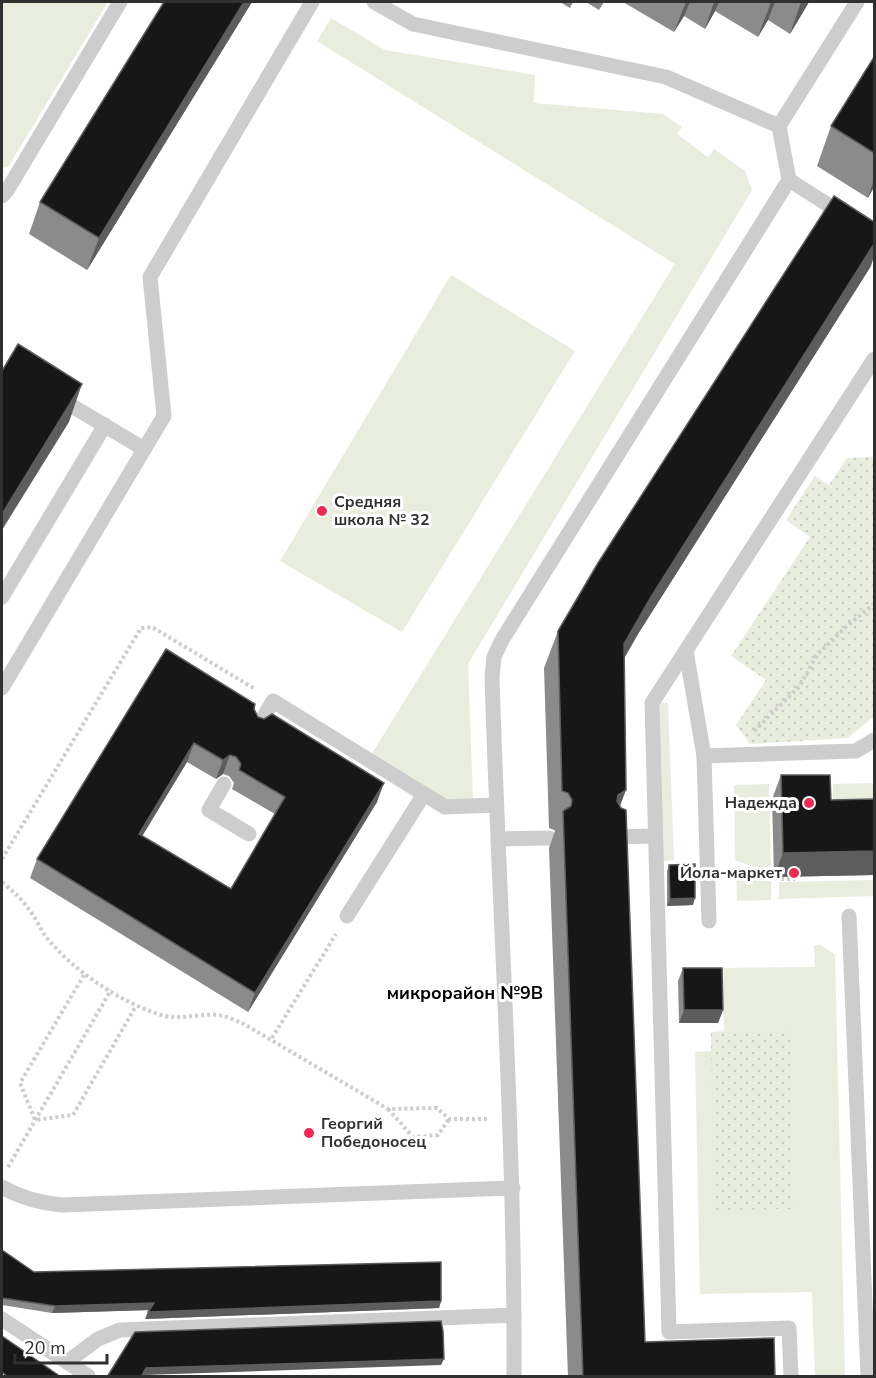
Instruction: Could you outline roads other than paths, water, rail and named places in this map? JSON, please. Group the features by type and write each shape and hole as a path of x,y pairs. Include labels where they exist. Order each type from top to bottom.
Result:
{"lane":[{"path":"2,196 120,2"},
{"path":"2,688 164,416 150,277 312,2"},
{"path":"374,2 413,24 666,77 779,126"},
{"path":"514,1377 513,1188 496,805 492,676 494,657 502,640 789,180 779,126 857,2"},
{"path":"789,180 874,234"},
{"path":"791,1377 789,1328 669,1332 652,702 874,362"},
{"path":"43,389 144,449"},
{"path":"2,597 105,425"},
{"path":"686,651 704,756 709,921"},
{"path":"256,728 273,701 445,807 496,805"},
{"path":"704,756 856,751 874,740"},
{"path":"224,784 209,810 249,834"},
{"path":"347,916 424,794"},
{"path":"613,837 656,836"},
{"path":"498,839 549,838"},
{"path":"849,916 868,1377"},
{"path":"2,1187 37,1202 62,1205 513,1188"},
{"path":"67,1362 98,1339 120,1330 514,1315"},
{"path":"2,1319 88,1377"}],"place":[{"name":"Средняя школа № 32","path":"322,511"},
{"name":"Надежда","path":"809,803"},
{"name":"Йола-маркет","path":"794,873"},
{"name":"Георгий Победоносец","path":"309,1133"}],"district":[{"name":"микрорайон №9В","path":"465,993"}]}
